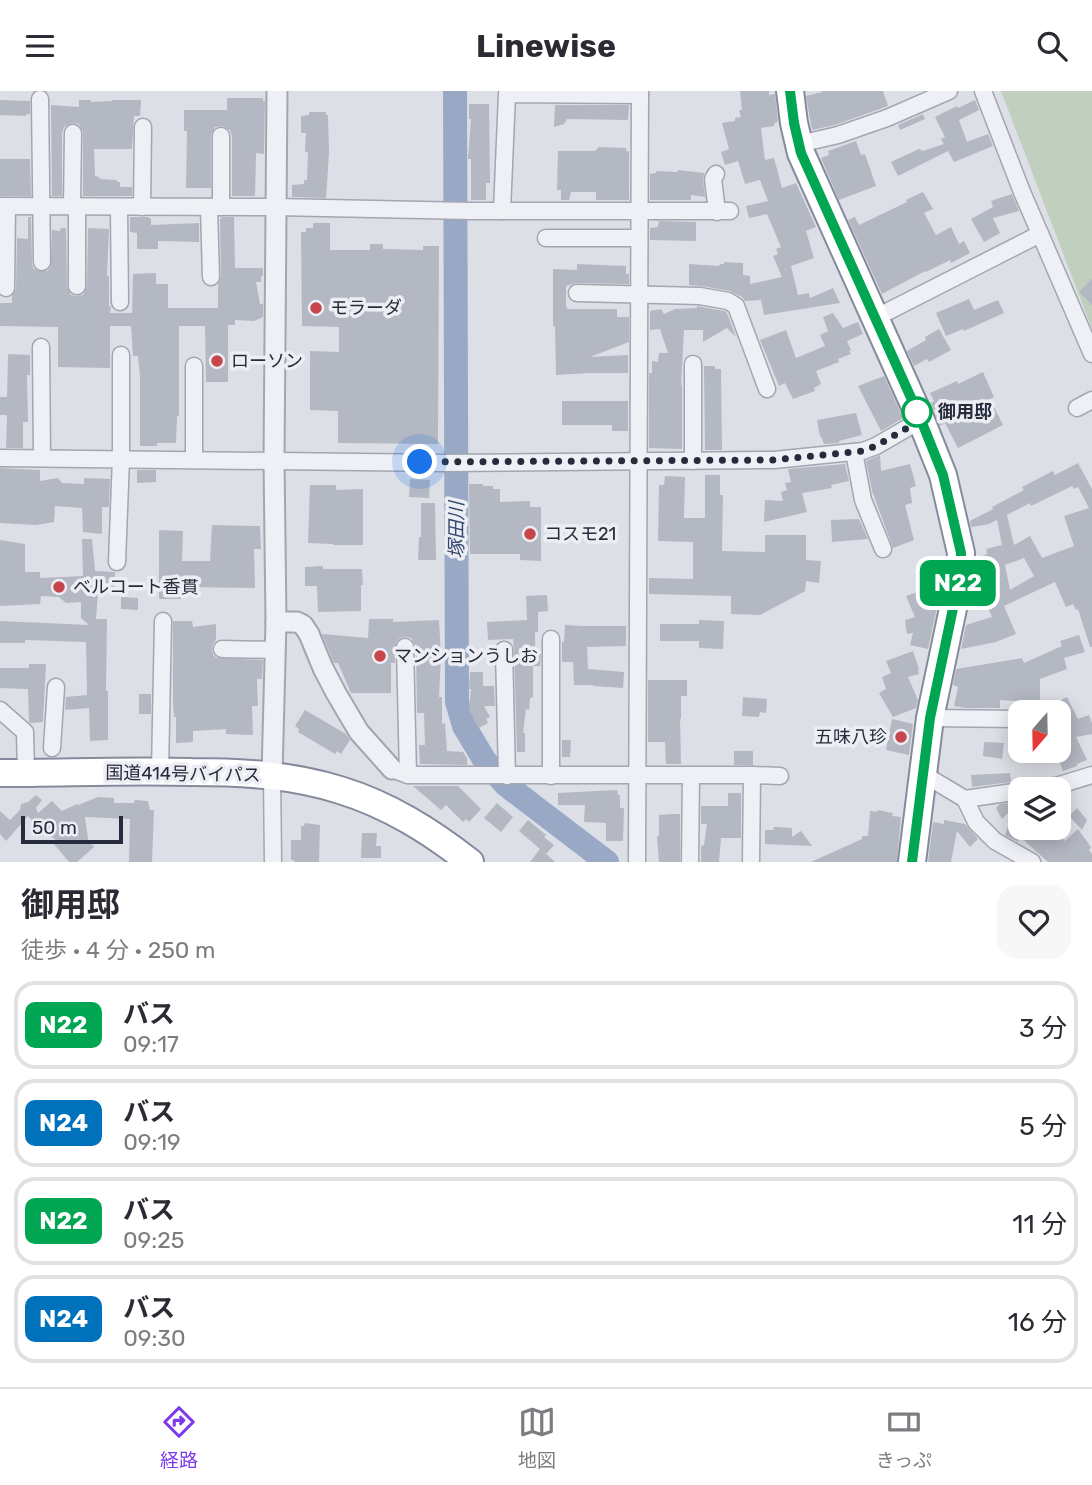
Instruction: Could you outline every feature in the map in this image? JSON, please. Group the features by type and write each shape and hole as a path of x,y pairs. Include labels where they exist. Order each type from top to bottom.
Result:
{"highway":[{"path":"790,91 801,153 921,420 943,475 961,553 960,575 930,718 912,862"},
{"name":"国道414号バイパス","path":"13,773 233,772 272,775 320,784 352,794 431,832 470,862"}],"street":[{"path":"273,862 277,91"},
{"path":"799,144 838,135 887,118 949,91"},
{"path":"983,91 1092,354"},
{"path":"502,211 507,95 640,93 637,862"},
{"path":"40,99 42,262"},
{"path":"142,208 143,127"},
{"path":"73,133 77,286"},
{"path":"211,277 220,136"},
{"path":"6,288 3,206 724,211 713,179 716,174"},
{"path":"119,208 120,302"},
{"path":"875,318 1040,234"},
{"path":"546,238 639,238"},
{"path":"577,293 700,296 728,300 736,306 767,389"},
{"path":"41,347 41,458"},
{"path":"117,562 121,355"},
{"path":"693,364 693,461"},
{"path":"194,366 194,459"},
{"path":"1077,408 1092,400"},
{"path":"0,458 444,463 774,460 863,451 921,420"},
{"path":"854,452 863,500 883,549"},
{"path":"160,771 163,621"},
{"path":"276,622 297,622 303,625 336,693 359,732 400,772 480,776 780,776"},
{"path":"551,639 551,776"},
{"path":"400,772 405,647"},
{"path":"222,649 275,650"},
{"path":"504,650 510,776"},
{"path":"52,748 56,687"},
{"path":"0,710 25,732 13,773"},
{"path":"930,718 1008,719"},
{"path":"923,774 965,799 976,823 995,841 1032,862"},
{"path":"690,862 691,775"},
{"path":"751,862 752,775"},
{"path":"1071,781 1092,775"},
{"path":"965,799 1008,793"}],"green space":[{"path":"1001,91 1092,91 1092,329"}],"building":[{"path":"740,91 769,91 769,95 775,94 778,121 774,126 761,128 765,160 774,158 782,188 796,183 816,227 806,231 814,258 791,266 798,295 809,293 810,298 833,288 840,303 764,315 761,300 745,301 730,291 689,285 689,264 719,266 724,262 743,263 743,275 750,276 750,284 782,277 773,256 778,254 776,249 781,247 767,214 749,218 746,206 768,201 760,180 745,184 738,161 725,165 721,152 729,149 722,123 741,117"},
{"path":"821,91 883,91 888,106 835,125 812,130 806,96"},
{"path":"227,98 263,98 265,101 264,154 256,153 255,196 232,196 232,136 230,130 222,126 215,127 211,135 211,188 186,188 187,131 184,131 184,110 227,110"},
{"path":"0,100 30,101 30,114 0,115"},
{"path":"79,100 141,100 140,116 134,116 132,149 94,149 95,176 117,180 120,187 132,187 132,196 83,196 83,132 79,124 72,123 64,127 62,133 62,196 52,196 51,105 79,107"},
{"path":"975,100 979,110 959,120 967,142 988,134 993,146 954,162 948,151 898,176 891,162 919,149 923,151 944,144 941,139 945,137 935,117"},
{"path":"469,104 489,104 490,183 486,183 486,200 471,200 471,159 468,159 471,119"},
{"path":"555,105 629,105 628,120 567,119 564,124 554,127"},
{"path":"309,112 326,112 328,115 326,198 292,197 292,185 304,184 304,180 307,180 308,152 305,152 306,133 301,133 301,116 309,115"},
{"path":"923,114 925,119 900,130 898,125"},
{"path":"856,141 861,155 865,154 876,186 839,200 821,158 829,155 828,151"},
{"path":"599,147 626,148 626,151 629,151 629,200 596,200 596,192 571,192 569,200 561,200 561,190 557,190 558,151 595,151"},
{"path":"0,159 30,159 31,196 0,196"},
{"path":"656,171 704,173 705,197 691,195 691,200 650,200 650,174"},
{"path":"923,192 933,209 924,213 936,235 951,227 959,244 964,241 970,253 951,263 950,260 925,271 882,294 848,220 855,217 859,225"},
{"path":"1012,194 1019,211 993,218 1000,233 984,242 971,219 993,207 991,201"},
{"path":"28,217 31,217 32,263 33,268 38,271 47,271 51,267 52,230 60,231 61,228 66,228 67,287 71,295 76,296 83,295 87,287 88,228 109,229 107,276 110,313 132,313 133,274 156,273 156,284 168,284 168,308 218,308 218,284 221,277 220,219 234,217 235,268 263,268 261,282 256,282 260,304 263,304 263,317 254,321 235,320 235,325 228,325 228,382 206,382 205,326 179,326 179,416 176,443 140,446 140,376 138,356 133,356 131,326 110,326 110,368 58,367 58,327 0,326 0,303 12,303 16,289 17,238 28,239"},
{"path":"130,217 148,217 151,219 151,225 199,223 199,242 158,241 158,249 137,249 137,233 130,232"},
{"path":"659,221 696,222 696,241 650,240 650,228 658,227"},
{"path":"313,223 330,223 330,250 370,250 370,244 383,244 383,249 423,250 423,246 439,246 438,444 338,443 338,411 310,410 310,351 339,352 339,327 302,326 301,232 306,232 306,228 313,228"},
{"path":"577,264 626,266 629,284 577,283 566,286 566,307 617,309 617,317 629,317 629,342 590,357 628,355 628,373 556,375 553,269 577,270"},
{"path":"1092,279 1092,305 1079,292"},
{"path":"969,299 974,310 998,300 1004,313 946,336 936,313"},
{"path":"697,306 727,313 736,337 727,328 703,342 703,330 684,330 682,449 649,448 649,373 652,373 652,361 658,362 659,353 668,353 660,329 650,330 650,311 661,309 664,314 675,309"},
{"path":"833,313 843,328 858,322 863,334 847,341 851,354 816,371 821,384 814,388 815,391 793,399 785,383 779,386 760,340 786,330 796,358 825,346 820,335 828,331 823,317"},
{"path":"939,329 951,350 929,362 927,359 914,366 907,351"},
{"path":"8,354 30,355 30,375 27,375 28,422 23,422 23,448 6,448 7,415 0,415 0,397 7,397"},
{"path":"704,366 721,369 722,450 705,450"},
{"path":"983,372 994,397 990,399 1003,425 958,448 945,423 940,426 930,393"},
{"path":"884,376 903,418 881,431 858,386"},
{"path":"562,401 628,401 628,431 612,431 612,425 562,425"},
{"path":"856,413 862,435 839,443 824,444 817,420"},
{"path":"880,455 881,471 910,464 916,486 910,488 912,503 905,505 914,540 893,548 873,495 866,461"},
{"path":"1078,463 1092,489 1092,647 1078,609 1076,610 1073,604 1066,607 1055,582 1004,606 1016,634 996,642 961,649 966,625 992,617 976,582 977,558 987,554 986,549 1002,545 997,520 971,527 970,521 1024,490 1022,487 1053,471 1055,475","holes":["1072,486 1074,489 1078,487 1089,508 1064,516 1074,546 1042,558 1030,536 1014,545 1007,515","1024,558 1034,576 1010,590 1005,565"]},
{"path":"845,464 849,481 831,485 832,488 802,493 807,512 764,522 765,500 783,501 781,492 787,490 785,483 791,482 788,469"},
{"path":"0,468 40,470 40,481 58,478 62,483 84,484 84,478 110,479 109,507 102,507 102,534 83,532 82,508 55,506 54,522 36,525 0,523"},
{"path":"137,470 156,470 156,482 137,483"},
{"path":"705,475 720,475 720,495 723,495 722,551 765,552 765,535 806,535 806,560 821,561 819,583 806,581 805,591 760,615 731,614 731,596 649,594 649,578 693,579 693,542 658,541 659,485 664,485 665,476 685,477 684,518 705,518"},
{"path":"410,479 430,480 429,498 409,497"},
{"path":"469,484 483,484 500,489 500,502 530,501 530,507 541,507 541,561 520,560 520,554 470,554"},
{"path":"310,485 336,485 336,490 363,489 363,545 308,543"},
{"path":"421,503 435,503 436,560 418,560"},
{"path":"859,519 868,539 832,542 831,520"},
{"path":"212,525 260,526 261,549 254,549 255,588 181,587 181,599 159,599 159,530 183,531 182,561 210,561"},
{"path":"82,539 92,539 95,571 115,572 114,592 98,590 96,619 107,619 108,740 90,741 89,708 65,710 66,697 87,695 86,642 25,640 25,643 0,643 0,621 89,625 81,618 81,602 66,603 59,597 41,596 40,604 0,606 0,540 25,544 25,572 40,572 40,578 83,576"},
{"path":"938,565 943,580 928,649 910,645 913,633 907,634 905,620 915,617 906,596 930,588 923,570"},
{"path":"323,566 323,569 362,569 361,611 318,612 317,586 305,586 305,567"},
{"path":"547,595 548,611 538,612 538,632 535,632 535,654 541,654 540,666 533,666 533,697 530,698 529,710 526,709 523,733 525,752 517,752 513,639 488,640 487,622 527,620 526,596"},
{"path":"121,597 138,598 138,610 121,609"},
{"path":"369,619 393,619 393,622 439,620 439,697 442,697 442,724 445,723 447,751 463,752 467,765 420,764 419,745 425,745 424,713 417,713 416,647 411,638 400,638 396,643 395,663 391,663 391,693 351,693 322,634 368,638"},
{"path":"699,620 724,621 723,649 699,648 699,641 660,641 660,624 699,624"},
{"path":"173,621 192,621 193,627 216,624 216,640 212,649 217,658 263,660 262,679 257,679 258,706 252,706 253,735 226,734 226,729 193,731 193,742 176,743"},
{"path":"565,625 626,626 626,646 587,647 588,669 624,672 623,688 574,685 573,662 562,662"},
{"path":"1079,635 1085,652 1064,658 1067,669 1040,679 1040,700 1000,700 1000,708 954,706 958,687 953,685 956,669 1022,658 1024,663 1062,646 1060,641"},
{"path":"913,651 919,674 908,677 918,700 916,708 893,717 879,693 886,689 882,677 891,673 886,661"},
{"path":"29,664 46,664 43,722 29,722 28,689 0,688 0,668 29,668"},
{"path":"470,672 483,672 483,686 494,686 495,706 484,706 490,717 486,719 488,723 479,728 469,710"},
{"path":"648,680 687,680 687,696 681,696 681,764 666,764 665,742 648,742"},
{"path":"139,694 151,694 151,714 139,714"},
{"path":"743,697 767,699 766,713 760,712 759,717 742,716"},
{"path":"1071,705 1078,719 1089,715 1092,734 1076,737 1087,760 1063,771 1060,763 1071,763"},
{"path":"305,710 346,734 350,740 341,754 337,751 335,754 298,732 299,729 295,726"},
{"name":"五味八珍","path":"892,719 913,724 909,755 886,750"},
{"path":"562,740 571,740 570,757 562,757"},
{"path":"984,742 1004,743 1002,759 983,756"},
{"path":"734,751 753,751 753,765 734,765"},
{"path":"1010,773 1010,777 1008,777 1008,782 972,787 971,775"},
{"path":"413,786 458,786 481,809 469,822 466,819 463,822 446,805 441,810"},
{"path":"617,790 620,795 620,808 624,808 623,841 606,841 606,823 584,822 585,805 558,805 558,793"},
{"path":"728,793 741,793 741,838 721,838 719,862 701,862 701,846 704,845 707,824 701,824 701,806 728,806"},
{"path":"36,795 42,800 36,808 38,813 52,801 62,811 98,797 114,798 114,803 148,801 150,810 154,810 152,862 129,862 130,819 85,817 88,839 94,847 77,862 69,862 54,844 57,841 47,833 44,834 28,816 6,841 0,834 0,811 10,820 20,810 21,804"},
{"path":"497,803 513,817 501,832 484,818"},
{"path":"1008,803 1008,813 1002,819 996,808 1000,804"},
{"path":"1077,808 1087,820 1082,830 1071,818 1071,814"},
{"path":"877,810 901,817 897,862 811,862 862,839 862,836 868,836 870,811"},
{"path":"680,814 680,862 659,862 659,815"},
{"path":"528,820 554,845 546,854 555,862 530,862 540,849 519,831"},
{"path":"944,820 965,824 978,839 970,847 957,831 951,862 928,862 933,822 944,824"},
{"path":"305,823 320,825 319,862 291,860 291,840 301,840 301,826"},
{"path":"774,827 792,828 792,837 801,831 812,846 765,844 765,830 773,830"},
{"path":"1078,829 1091,847 1089,850 1092,862 1048,862 1023,840 1071,840 1071,835"},
{"path":"362,833 377,833 376,846 381,846 381,858 361,858"}],"waterway":[{"name":"塚田川","path":"455,91 457,702 464,726 485,761 506,785 607,862"}],"bus line":[{"name":"N22","path":"790,91 801,153 943,475 961,553 960,575 930,718 912,862"}],"place":[{"name":"モラーダ","path":"316,308"},
{"name":"ローソン","path":"217,361"},
{"name":"御用邸","path":"917,412"},
{"name":"コスモ21","path":"530,534"},
{"name":"ベルコート香貫","path":"59,587"},
{"name":"マンションうしお","path":"380,656"},
{"name":"五味八珍","path":"901,737"}],"route":[{"path":"420,462 774,460 863,451 921,420 917,412"}]}
